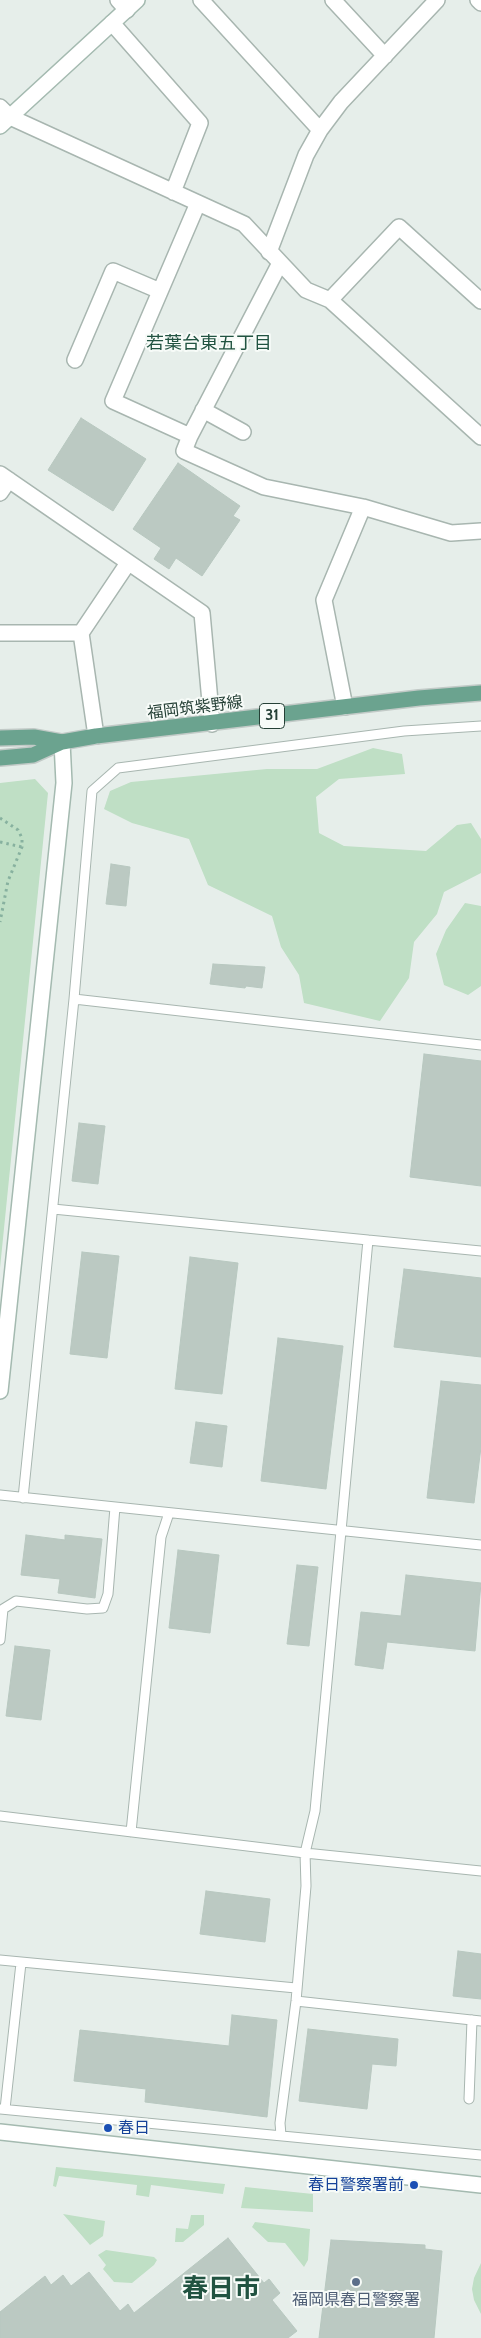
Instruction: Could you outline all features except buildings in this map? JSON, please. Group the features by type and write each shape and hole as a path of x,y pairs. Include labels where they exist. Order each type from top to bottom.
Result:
{"main road":[{"name":"福岡筑紫野線","path":"0,758 33,755 62,742 96,736 212,724 419,698 481,693"},
{"name":"福岡筑紫野線","path":"0,738 34,737 62,742"}],"street":[{"path":"201,0 320,130"},
{"path":"333,0 384,56"},
{"path":"437,0 341,102 320,130 306,155 275,257 184,451 264,487 363,506 450,532 481,531"},
{"path":"478,0 481,3"},
{"path":"127,3 112,23 3,117 244,224 306,290 330,300 481,435"},
{"path":"112,23 200,123 172,192"},
{"path":"190,436 113,402 198,203"},
{"path":"330,300 399,227 481,301"},
{"path":"75,360 113,272 160,292"},
{"path":"203,410 243,432"},
{"path":"0,493 4,477 202,613 212,724"},
{"path":"346,707 324,600 363,506"},
{"path":"96,736 81,633 128,563"},
{"path":"0,633 81,633"},
{"path":"0,1391 5,1301 64,783 62,742"},
{"path":"0,2132 481,2185"}],"lane":[{"path":"23,1498 74,999 92,791 118,768 404,731 481,726"},
{"path":"74,999 481,1044"},
{"path":"53,1209 481,1251"},
{"path":"282,2135 280,2123 296,2001 306,1886 305,1853 315,1811 368,1240"},
{"path":"0,1495 481,1545"},
{"path":"0,1640 3,1609 16,1601 87,1609 103,1608 108,1594 115,1507"},
{"path":"131,1832 161,1537 169,1513"},
{"path":"0,1816 305,1853 481,1871"},
{"path":"0,1960 296,1988"},
{"path":"21,1963 3,2109 481,2155"},
{"path":"296,2001 476,2021 469,2099"}],"path":[{"path":"0,818 18,830 22,838 22,847 8,881 0,922"},
{"path":"0,842 22,847"}],"green space":[{"path":"373,748 402,754 405,774 339,779 316,797 319,833 344,846 426,851 457,825 471,823 481,839 481,873 444,892 437,914 414,942 409,978 380,1021 304,1003 299,975 281,947 272,916 208,885 189,839 132,823 104,809 110,791 131,782 267,769 317,769"},
{"path":"35,779 48,793 0,1268 0,783"},
{"path":"465,903 481,906 481,986 468,995 444,985 436,954 446,930"},
{"path":"56,2167 225,2184 223,2194 151,2185 149,2197 136,2195 137,2185 59,2176 56,2187 53,2186"},
{"path":"245,2187 313,2194 313,2212 241,2208"},
{"path":"63,2214 105,2221 103,2236 90,2245"},
{"path":"191,2215 204,2215 204,2225 183,2242 175,2242 176,2228 188,2229"},
{"path":"255,2222 310,2229 308,2260 304,2267 285,2243 268,2242 252,2227"},
{"path":"106,2250 154,2257 157,2260 154,2265 132,2283 114,2282 103,2269 106,2265 98,2255"},
{"path":"481,2263 481,2314 474,2300 472,2289 474,2278"}],"place":[{"name":"春日","path":"108,2128"},
{"name":"春日警察署前","path":"414,2185"},
{"name":"福岡県春日警察署","path":"356,2282"}],"district":[{"name":"若葉台東五丁目","path":"209,344"},
{"name":"春日市","path":"221,2289"}]}
